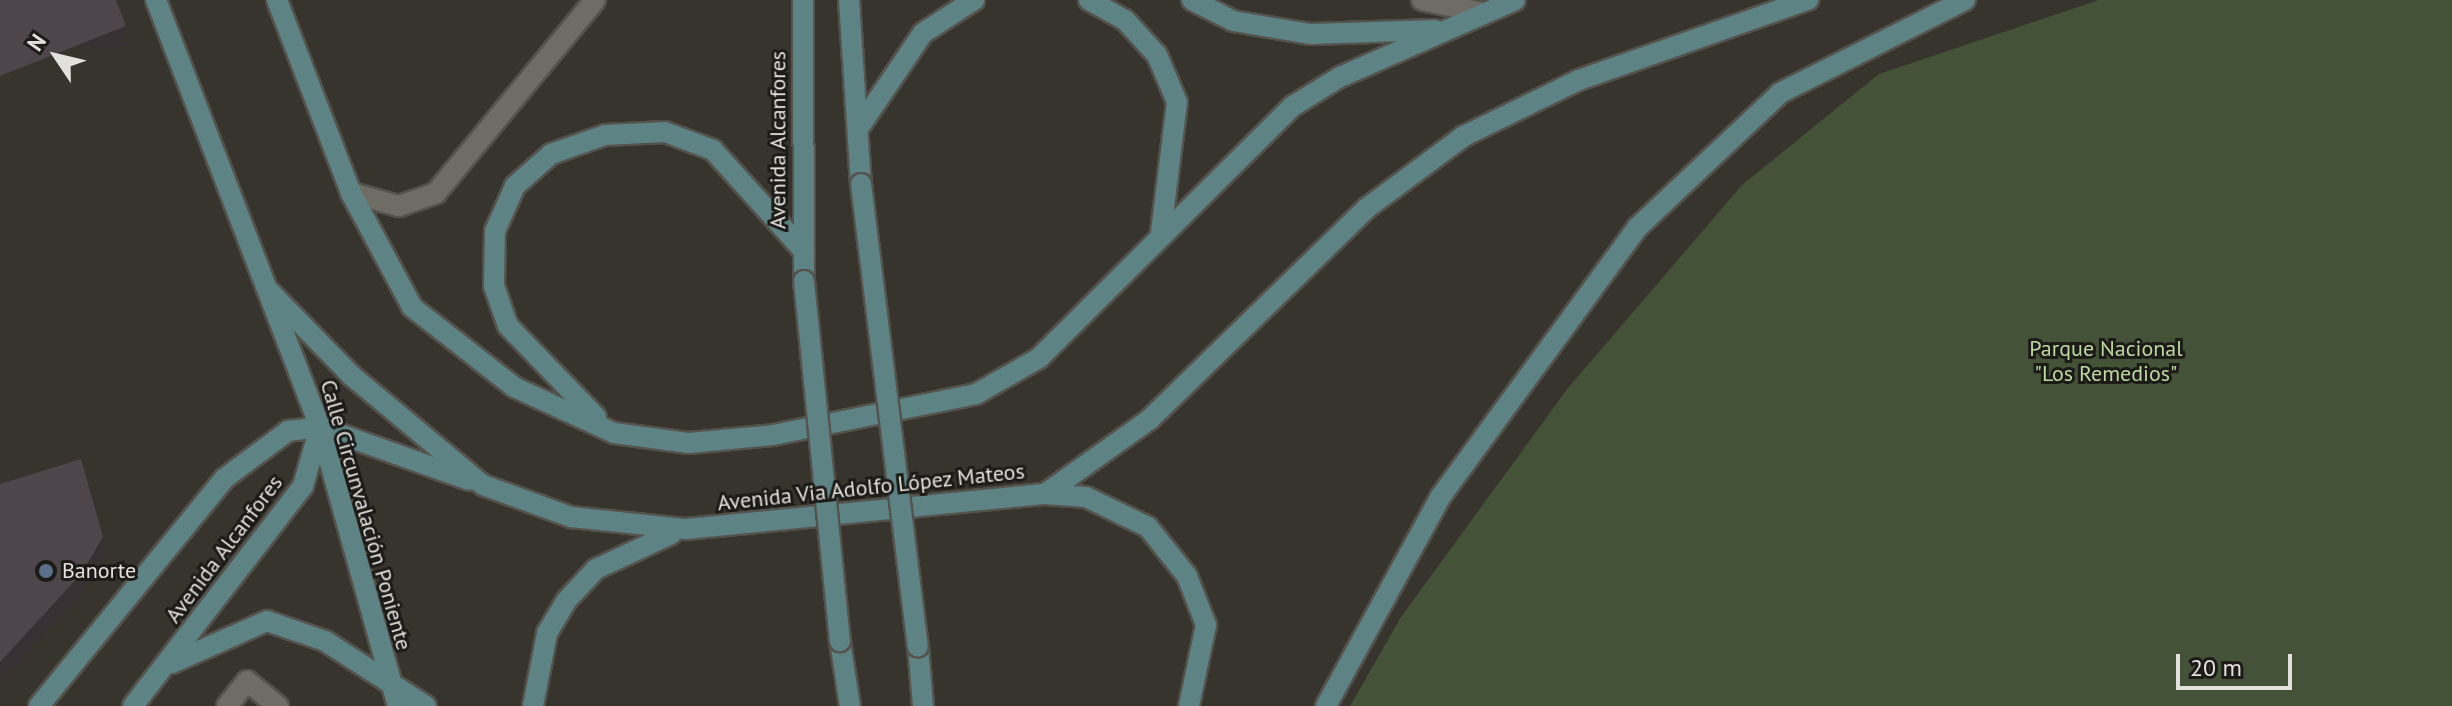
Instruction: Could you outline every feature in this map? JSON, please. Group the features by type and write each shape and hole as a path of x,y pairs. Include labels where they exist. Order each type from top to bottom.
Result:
{"main road":[{"name":"Avenida Via Adolfo López Mateos","path":"156,0 270,292 352,376 483,485 571,517 686,529 1045,494 1150,419 1367,208 1464,136 1579,80 1808,0"},
{"path":"277,0 351,193 412,307 439,333 514,387 614,433 689,443 773,435 976,394 1039,358 1160,234 1293,106 1510,1"},
{"name":"Avenida Alcanfores","path":"803,0 804,281 840,641 850,706"},
{"path":"849,0 861,184 925,703"},
{"path":"856,133 874,97 923,33 974,0"},
{"path":"1089,0 1125,20 1157,55 1177,102 1160,234"},
{"path":"1192,0 1233,21 1311,34 1447,29"},
{"path":"1326,706 1441,496 1638,227 1780,93 1965,0"},
{"path":"614,433 508,326 494,286 495,231 515,186 551,154 605,135 665,132 713,150 802,249"},
{"name":"Calle Circunvalación Poniente","path":"270,292 320,427 398,706"},
{"path":"320,427 483,485"},
{"name":"Avenida Alcanfores","path":"39,706 225,478 277,437 320,427 303,486 133,706"},
{"path":"1045,494 1086,497 1148,527 1187,576 1206,625 1189,706"},
{"path":"533,706 547,633 566,601 596,569 686,529"},
{"path":"165,666 267,621 297,626 426,706"}],"street":[{"path":"351,193 399,206 436,193 595,0"},
{"path":"1422,0 1483,13"},
{"path":"227,706 247,681 278,706"}],"green space":[{"name":"Parque Nacional \"Los Remedios\"","path":"2099,0 2452,0 2452,706 1350,706 1401,617 1568,388 1742,185 1879,74"}],"building":[{"path":"0,0 116,0 126,26 0,76"},
{"name":"Banorte","path":"81,459 103,537 81,574 0,662 0,484"}],"place":[{"name":"Banorte","path":"46,571"}]}
